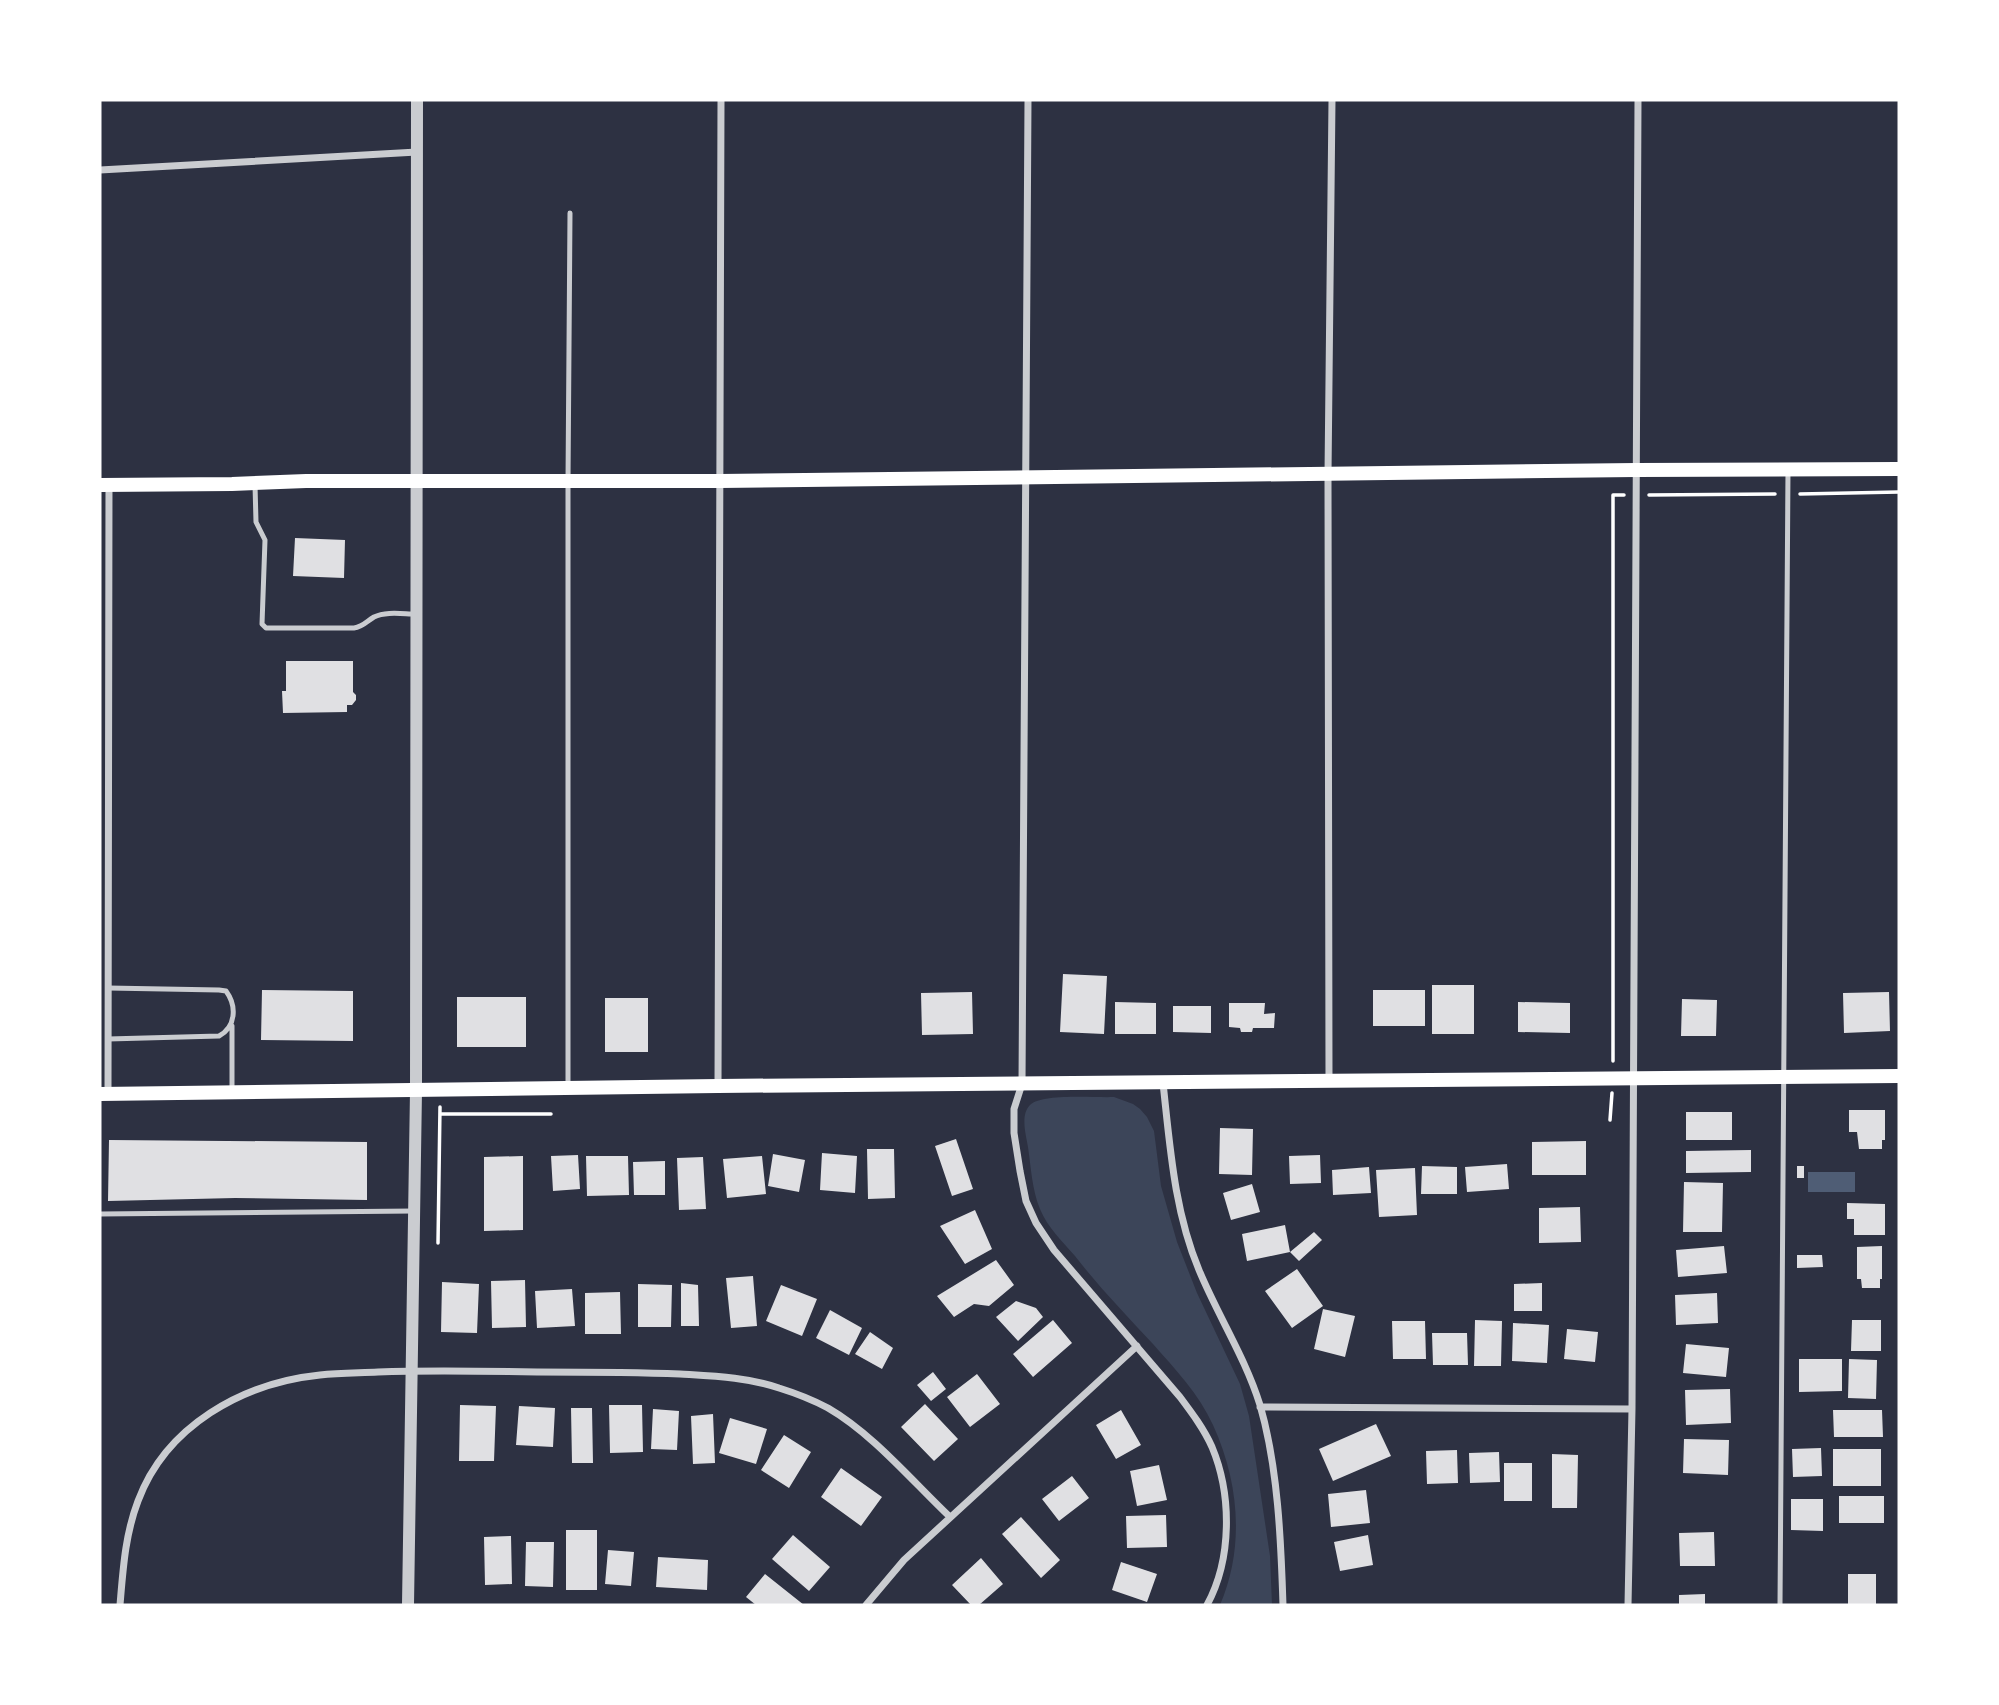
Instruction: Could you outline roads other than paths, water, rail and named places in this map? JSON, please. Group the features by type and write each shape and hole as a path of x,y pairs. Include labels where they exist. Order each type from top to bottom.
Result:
{"main road":[{"path":"104,485 416,480 720,481 1899,469"},
{"path":"104,1094 1899,1076"}],"street":[{"path":"408,1605 416,1091 417,100"},
{"path":"718,1086 721,100"},
{"path":"1028,100 1022,1083 1014,1109 1014,1133 1026,1201 1036,1223 1054,1250 1180,1396 1212,1448 1226,1506 1226,1541 1220,1570 1207,1605"},
{"path":"1329,1081 1328,474 1332,100"},
{"path":"1628,1605 1632,1409 1638,100"},
{"path":"100,170 417,152"},
{"path":"104,485 108,988 104,1094"},
{"path":"1163,1082 1171,1162 1190,1246 1199,1271 1247,1369 1260,1407 1276,1497 1283,1605"},
{"path":"866,1605 904,1560 1137,1346"},
{"path":"120,1605 128,1536 139,1499 169,1449 196,1421 215,1408 243,1395 283,1382 319,1375 411,1371 654,1373 752,1380 779,1388 828,1409 875,1444 950,1517"},
{"path":"1260,1407 1632,1409"}],"lane":[{"path":"568,1088 570,213"},
{"path":"1780,1605 1788,470"},
{"path":"255,482 254,514 265,540 262,624 266,628 354,628 384,614 416,614"},
{"path":"108,988 226,991 231,998 233,1009 232,1093"},
{"path":"108,1039 219,1037 227,1032 232,1024"},
{"path":"100,1214 414,1212"}]}
